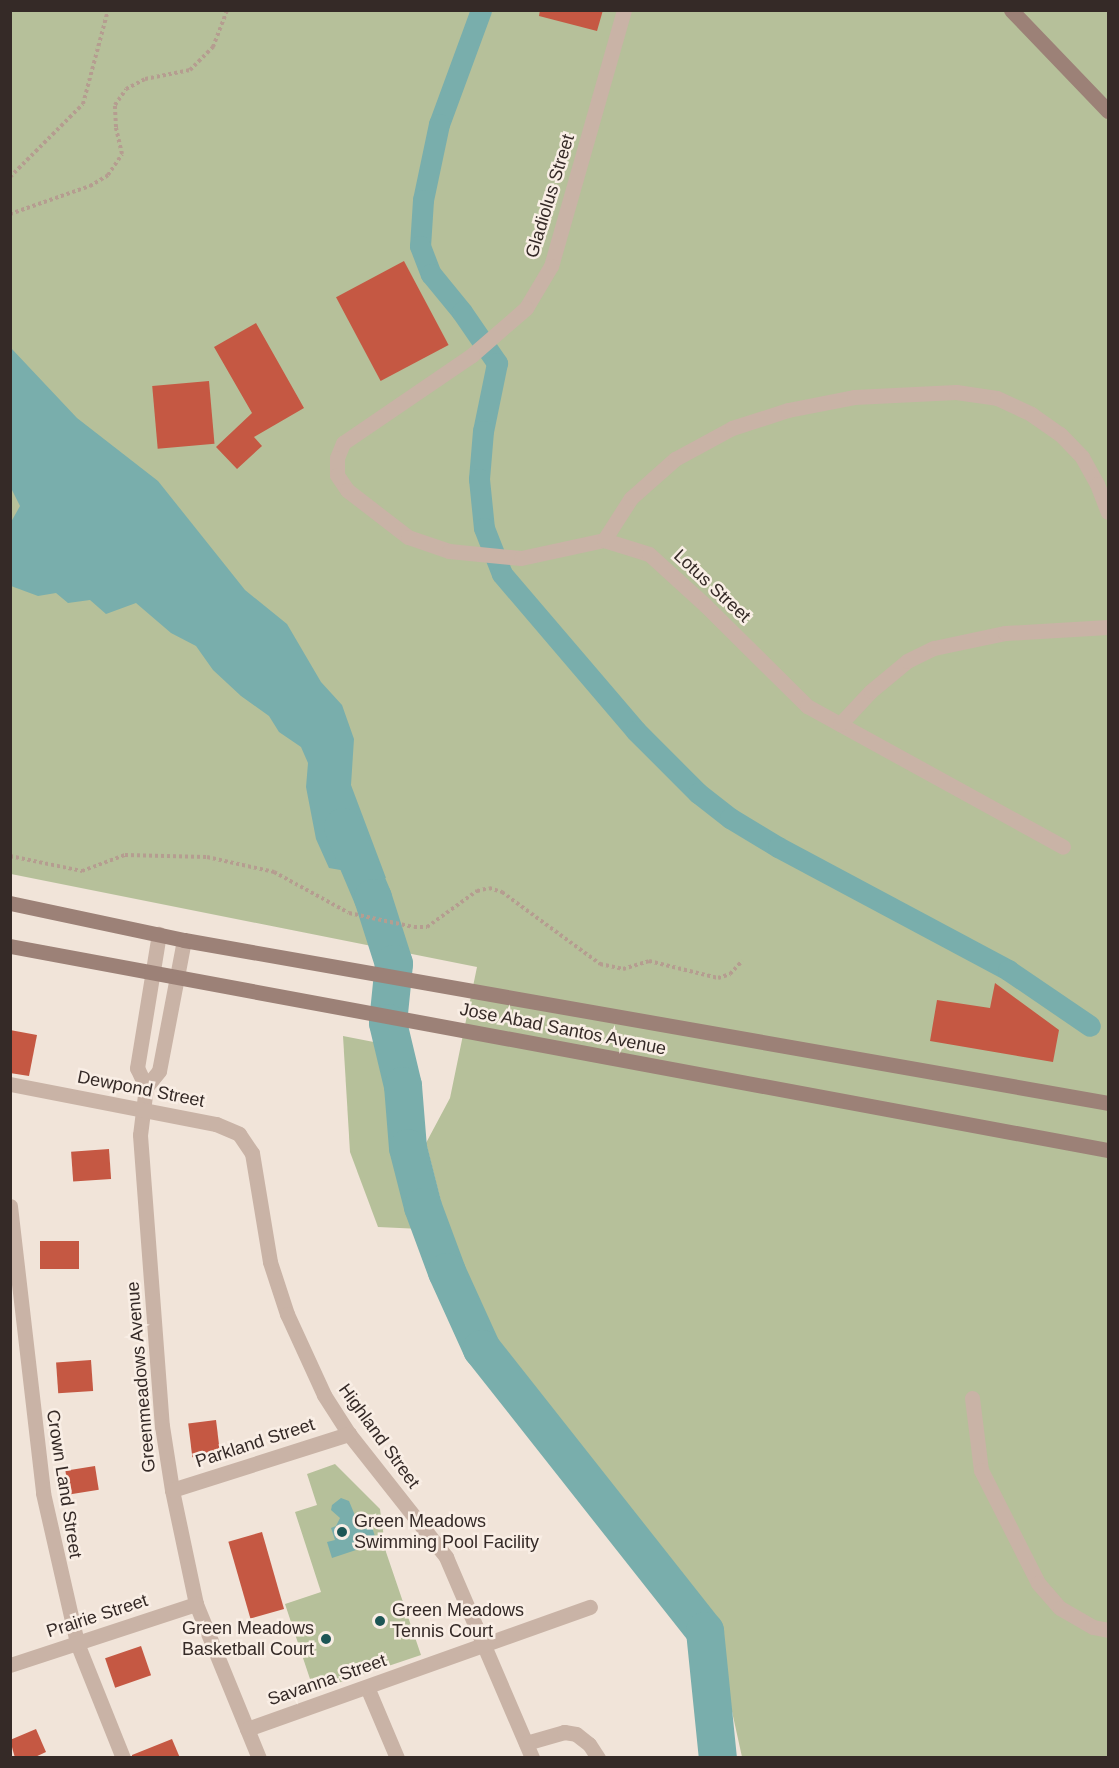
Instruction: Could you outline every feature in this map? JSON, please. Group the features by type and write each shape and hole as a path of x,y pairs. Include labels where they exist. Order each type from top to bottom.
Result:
{"main road":[{"path":"1011,10 1108,111"},
{"name":"Jose Abad Santos Avenue","path":"10,903 184,940 355,968 1108,1103"},
{"name":"Jose Abad Santos Avenue","path":"10,946 1108,1150"}],"street":[{"name":"Gladiolus Street","path":"343,444 472,355 526,308 551,266 624,10"},
{"path":"604,540 631,498 675,459 732,428 788,410 854,397 956,392 997,398 1031,414 1060,434 1082,457 1097,484 1108,512"},
{"name":"Lotus Street","path":"343,444 337,458 337,475 346,489 408,537 449,551 521,558 604,540 649,554 705,605 807,706 1063,847"},
{"path":"840,724 871,691 907,661 934,648 1005,633 1108,627"},
{"name":"Greenmeadows Avenue","path":"146,1087 137,1068 159,934"},
{"name":"Greenmeadows Avenue","path":"184,940 159,1071 146,1087 140,1135 162,1426 172,1490 196,1604 259,1758"},
{"name":"Dewpond Street","path":"10,1084 216,1124 239,1134 252,1153"},
{"name":"Highland Street","path":"252,1153 270,1262 286,1314 324,1395 349,1434 446,1557 529,1750"},
{"name":"Crown Land Street","path":"10,1206 43,1493 77,1643 123,1758"},
{"path":"972,1398 981,1470 1038,1583 1060,1608 1093,1627 1108,1630"},
{"name":"Parkland Street","path":"172,1490 349,1434"},
{"name":"Prairie Street","path":"10,1665 196,1604"},
{"name":"Savanna Street","path":"247,1729 590,1607"},
{"path":"367,1687 397,1758"},
{"path":"529,1750 564,1731 576,1734 589,1744 598,1758"}],"path":[{"path":"10,177 83,104 108,10"},
{"path":"10,214 90,186 108,175 122,154 116,127 115,105 126,89 145,79 190,70 213,47 227,10"},
{"path":"10,856 82,871 125,855 207,857 274,872 349,913 414,927 427,927 477,891 489,888 502,892 600,964 623,969 650,961 718,978 730,974 742,961"}],"green space":[{"path":"10,11 1108,11 1108,1757 742,1757 713,1625 493,1335 450,1237 426,1143 450,1098 477,967 11,874"},
{"path":"343,1036 384,1044 421,1229 378,1227 350,1152"},
{"path":"335,1464 380,1509 386,1552 421,1655 314,1691 285,1604 321,1592 295,1512 317,1505 307,1474"}],"water":[{"path":"11,348 77,418 158,481 245,590 287,624 321,682 342,705 354,739 351,785 386,878 329,868 316,839 306,787 308,763 301,747 279,732 269,716 241,696 213,670 196,646 171,633 136,603 106,614 90,600 68,603 56,593 38,596 11,586 11,522 20,506 11,488"},
{"path":"341,1498 349,1501 361,1530 372,1527 377,1543 332,1558 327,1542 335,1540 331,1528 336,1526 340,1518 331,1510 332,1505"}],"building":[{"path":"540,10 603,10 597,31 539,16"},
{"path":"404,261 449,345 381,381 336,297"},
{"path":"256,323 304,408 254,437 262,446 237,469 216,447 252,413 214,347"},
{"path":"209,381 214,444 158,449 152,386"},
{"path":"995,983 1059,1030 1053,1062 930,1041 937,1000 990,1008"},
{"path":"10,1030 37,1035 29,1076 10,1073"},
{"path":"109,1149 111,1179 73,1182 71,1152"},
{"path":"40,1241 79,1241 79,1269 40,1269"},
{"path":"91,1360 93,1391 58,1393 56,1362"},
{"path":"216,1420 220,1454 192,1457 188,1423"},
{"path":"95,1466 99,1490 69,1494 65,1471"},
{"path":"262,1532 284,1609 250,1619 228,1542"},
{"path":"141,1646 151,1675 115,1688 105,1658"},
{"path":"36,1729 46,1752 33,1758 15,1758 10,1740"},
{"path":"172,1739 180,1758 132,1758 132,1755"}],"waterway":[{"path":"481,10 439,124 423,200 420,246 431,274 462,312 497,363 483,431 479,479 484,528 502,574 636,731 698,793 730,818 778,847 1008,970 1090,1026"},
{"path":"343,827 373,898 394,964 388,1023 403,1086 408,1148 423,1207 447,1272 482,1349 705,1631 718,1758"}],"place":[{"name":"Green Meadows Swimming Pool Facility","path":"342,1532"},
{"name":"Green Meadows Tennis Court","path":"380,1621"},
{"name":"Green Meadows Basketball Court","path":"326,1639"}]}
